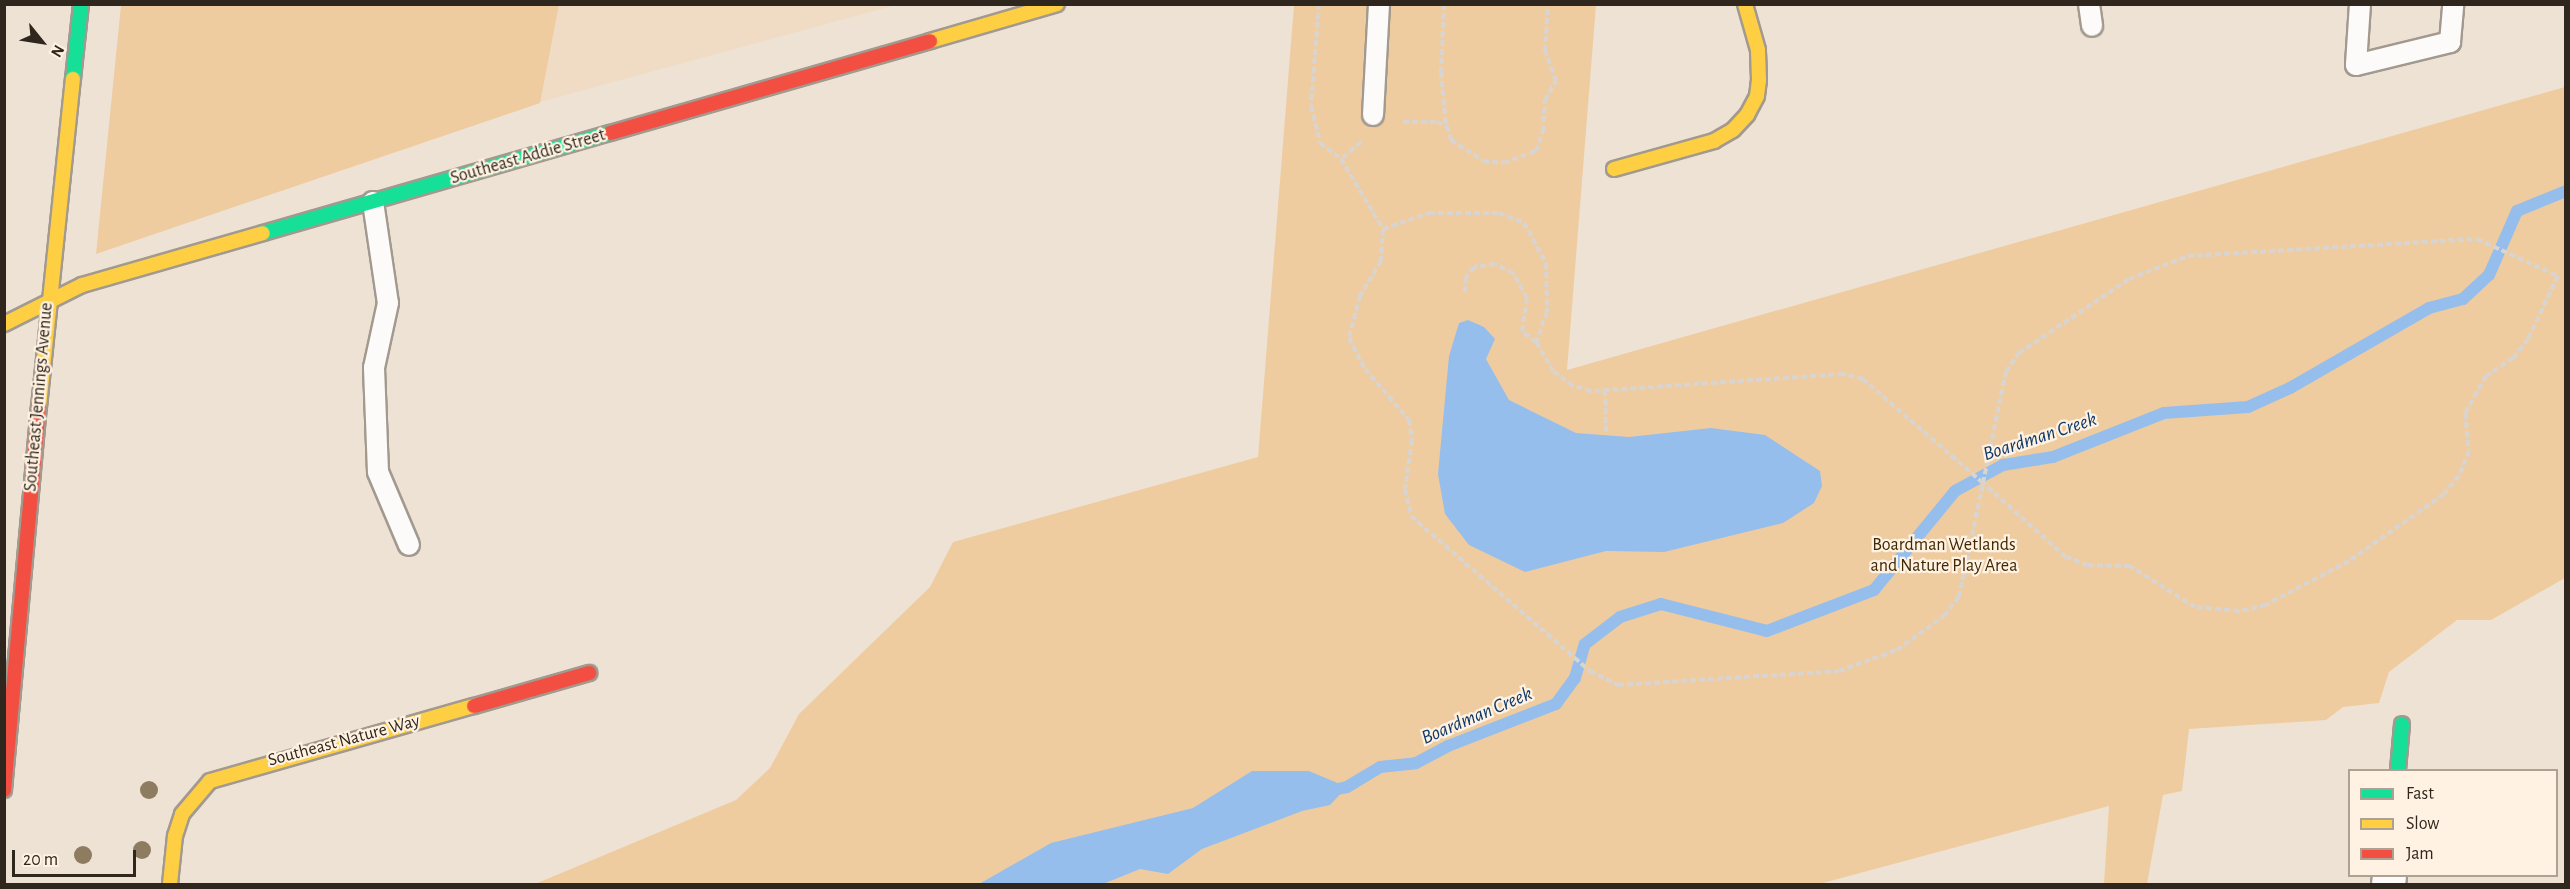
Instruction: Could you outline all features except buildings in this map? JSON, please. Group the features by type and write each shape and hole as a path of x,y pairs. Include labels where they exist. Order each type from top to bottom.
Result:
{"street":[{"name":"Southeast Jennings Avenue","path":"4,790 48,303 81,4"},
{"name":"Southeast Addie Street","path":"4,324 82,285 1057,4"},
{"path":"1614,168 1714,141 1733,130 1747,115 1757,96 1759,80 1758,50 1745,4"},
{"name":"Southeast Nature Way","path":"170,885 175,836 182,814 210,781 589,673"},
{"path":"2398,769 2402,724"}],"lane":[{"path":"1373,115 1379,4"},
{"path":"2089,4 2092,26"},
{"path":"2360,4 2356,65 2450,42 2453,4"},
{"path":"373,202 388,303 374,368 378,472 409,545"}],"path":[{"path":"1319,4 1311,106 1320,144 1341,159 1383,229 1381,261 1360,296 1348,338 1365,369 1394,407 1409,420 1413,440 1405,489 1411,516 1590,671 1618,685 1839,671 1897,650 1944,616 1959,597 1983,483 2006,372 2019,353 2129,279 2188,256 2477,239 2558,276 2528,339 2514,358 2486,376 2465,412 2469,451 2460,476 2444,494 2349,561 2266,605 2239,611 2195,607 2130,566 2088,565 2066,557 1983,483 1863,379 1843,374 1605,390 1573,386 1553,371 1536,342 1522,331 1527,298 1514,273 1495,264 1474,267 1466,277 1465,292"},
{"path":"1444,4 1441,72 1446,126 1451,140 1483,161 1504,163 1536,151 1543,131 1545,100 1556,81 1545,51 1548,4"},
{"path":"1341,159 1362,141 1373,115 1446,126"},
{"path":"1383,229 1429,213 1499,213 1524,223 1546,263 1547,312 1536,342"},
{"path":"1605,390 1606,432"}],"shaded area":[{"path":"559,5 896,5 540,102"}],"green space":[{"path":"121,4 559,5 540,103 96,254"},
{"name":"Boardman Wetlands and Nature Play Area","path":"1294,5 1596,5 1567,370 2565,87 2565,578 2491,620 2457,620 2389,672 2379,703 2343,707 2326,720 2189,729 2182,791 2163,795 2147,884 2104,884 2109,806 1819,884 535,884 736,800 770,768 799,714 930,587 953,542 1258,457"}],"water":[{"path":"1468,320 1484,327 1495,339 1486,359 1509,400 1576,433 1629,437 1711,428 1765,435 1820,471 1822,486 1814,503 1783,523 1664,552 1606,551 1525,572 1469,545 1445,514 1438,474 1449,356 1459,323"},
{"path":"1252,771 1309,771 1347,787 1330,805 1302,811 1202,849 1168,874 1140,869 1103,884 979,884 1051,843 1193,808"}],"waterway":[{"name":"Boardman Creek","path":"1333,790 1347,787 1380,767 1416,763 1448,746 1556,704 1575,678 1585,644 1620,617 1661,604 1767,631 1874,590 1955,491 2003,465 2053,457 2164,413 2248,407 2290,388 2429,308 2463,299 2489,275 2517,211 2566,191"}],"traffic: fast":[{"path":"73,79 81,4"},
{"path":"263,233 610,133"},
{"path":"2398,769 2402,724"}],"traffic: slow":[{"path":"930,41 1057,4"},
{"path":"1614,169 1714,141 1733,130 1747,115 1757,96 1759,80 1758,50 1745,4"},
{"path":"39,407 73,79"},
{"path":"4,324 82,285 263,233"},
{"path":"170,884 175,836 182,814 210,781 474,706"}],"traffic: jam":[{"path":"610,133 930,41"},
{"path":"4,790 39,407"},
{"path":"474,706 589,673"}]}
